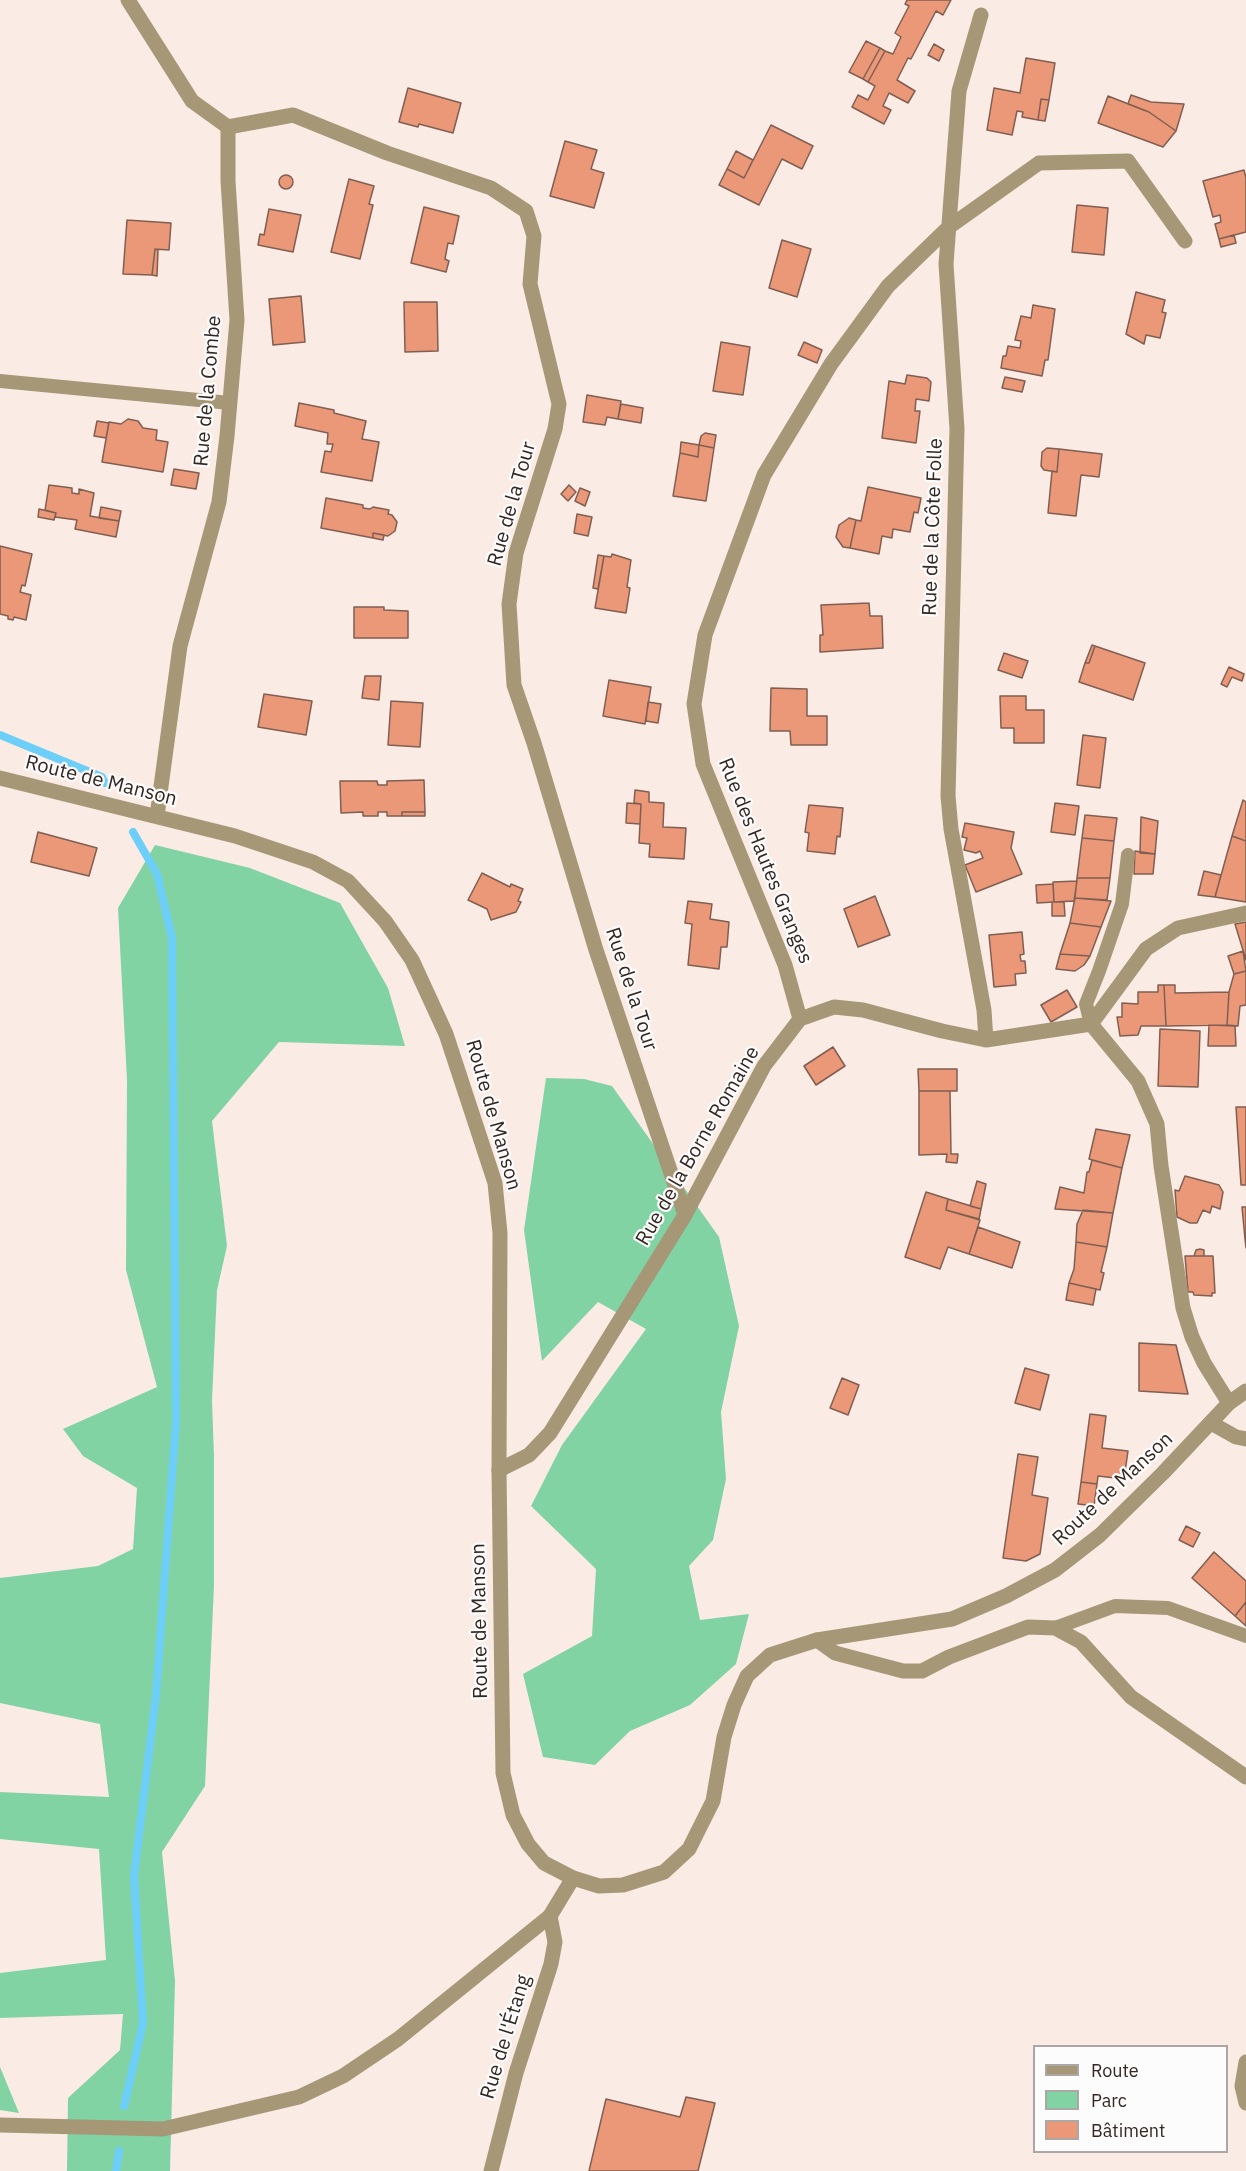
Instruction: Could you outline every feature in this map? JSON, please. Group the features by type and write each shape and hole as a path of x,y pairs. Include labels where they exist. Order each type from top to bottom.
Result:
{"street":[{"path":"128,0 192,101 228,127"},
{"name":"Rue de la Côte Folle","path":"981,15 959,91 946,264 957,429 948,796 951,828 984,1010 986,1040"},
{"name":"Rue de la Tour","path":"228,127 293,114 387,153 491,188 526,211 534,236 530,284 559,404 555,429 516,553 509,604 514,685 534,743 596,950 685,1215"},
{"name":"Rue de la Combe","path":"157,816 180,646 219,502 230,403 237,320 228,181 228,127"},
{"name":"Rue des Hautes Granges","path":"800,1019 785,965 702,764 694,704 705,635 764,475 831,364 888,286 949,226 1039,163 1128,161 1185,241"},
{"name":"Route de Manson","path":"0,778 235,836 313,862 348,881 385,921 412,960 447,1034 495,1183 500,1233 499,1470 503,1773 513,1815 528,1844 544,1863 573,1878 599,1886 623,1885 664,1872 689,1849 713,1802 724,1737 734,1705 747,1676 770,1655 817,1640 952,1619 1006,1596 1055,1570 1100,1535 1211,1424 1229,1403 1246,1391"},
{"path":"800,1019 834,1007 863,1011 986,1040 1091,1024 1146,950 1178,928 1246,914"},
{"name":"Rue de la Borne Romaine","path":"499,1470 529,1455 550,1433 685,1215 764,1066 800,1019"},
{"path":"1091,1024 1138,1081 1156,1124 1182,1308 1204,1363 1229,1403"},
{"path":"1211,1424 1236,1437 1246,1438"},
{"path":"817,1640 835,1653 903,1671 922,1671 949,1657 1028,1627 1055,1628 1082,1642 1131,1697 1246,1777"},
{"path":"0,2125 163,2129 299,2097 343,2076 398,2039 550,1916 573,1878"},
{"name":"Rue de l'Étang","path":"490,2171 516,2073 551,1964 555,1942 550,1916"},
{"path":"1246,2062 1242,2086 1246,2103"}],"lane":[{"path":"0,381 230,403"},
{"path":"1091,1024 1086,1004 1122,904 1128,855"},
{"path":"1055,1628 1115,1606 1168,1608 1246,1636"}],"green space":[{"path":"155,845 250,868 340,903 388,988 405,1046 279,1042 212,1121 227,1246 217,1290 212,1400 214,1585 205,1786 162,1852 175,1981 170,2171 67,2171 68,2098 120,2050 123,2014 0,2018 0,1973 106,1960 99,1849 0,1839 0,1792 109,1797 100,1724 0,1703 0,1578 98,1566 133,1549 137,1488 83,1456 63,1429 157,1387 126,1270 127,1080 118,908"},
{"path":"546,1078 584,1079 612,1086 719,1237 739,1326 721,1412 726,1479 713,1540 689,1566 700,1620 749,1614 736,1664 690,1705 630,1731 595,1765 543,1757 523,1674 592,1636 596,1569 531,1506 562,1445 646,1329 598,1302 542,1361 524,1230"},
{"path":"0,2067 19,2113 0,2110"}],"building":[{"path":"907,0 951,0 943,15 936,11 911,59 908,58 897,80 915,91 908,103 889,93 883,106 891,110 884,124 852,107 858,95 868,100 875,86 868,82 885,51 893,54 901,37 895,33 909,6 905,4"},
{"path":"866,41 880,48 863,79 849,72"},
{"path":"934,44 944,50 939,61 928,55"},
{"path":"880,48 885,51 868,82 863,79"},
{"path":"1026,58 1055,63 1049,100 1041,99 1038,120 1022,117 1023,112 1017,111 1012,135 987,130 994,88 1020,93"},
{"path":"408,88 461,103 453,133 419,124 418,127 399,122"},
{"path":"1131,95 1151,102 1184,104 1176,131 1149,112 1128,104"},
{"path":"1108,96 1149,112 1176,131 1163,147 1098,123"},
{"path":"1041,99 1049,100 1045,121 1038,120"},
{"path":"771,125 813,146 802,169 782,159 759,205 719,185 727,169 744,178"},
{"path":"565,141 597,150 591,169 604,173 594,208 550,196"},
{"path":"736,151 753,160 744,178 727,169"},
{"path":"1244,170 1246,232 1219,239 1215,224 1221,222 1220,215 1213,217 1203,181"},
{"path":"283,175 289,175 293,182 289,189 283,189 279,185 279,179"},
{"path":"349,179 374,186 369,204 373,205 360,259 331,252"},
{"path":"1077,205 1108,208 1104,255 1072,252"},
{"path":"424,207 459,216 453,244 448,243 445,259 449,261 446,272 411,263"},
{"path":"269,209 301,215 293,252 258,245 260,234 264,235"},
{"path":"127,220 171,223 169,250 155,249 152,275 123,274"},
{"path":"1234,235 1236,243 1221,247 1219,239"},
{"path":"782,240 811,249 797,297 769,288"},
{"path":"155,249 158,250 157,276 152,275"},
{"path":"1136,292 1165,300 1162,312 1166,313 1160,338 1146,335 1144,344 1126,334"},
{"path":"301,296 305,342 273,345 269,299"},
{"path":"404,302 437,302 438,351 405,352"},
{"path":"1033,305 1055,309 1048,360 1045,360 1042,376 1001,368 1008,346 1020,348 1021,341 1015,340 1021,316 1031,318"},
{"path":"721,342 750,347 743,395 713,391"},
{"path":"804,342 822,350 817,363 798,355"},
{"path":"907,375 927,378 931,382 929,401 916,399 915,411 920,411 916,443 882,438 889,381 905,384"},
{"path":"1005,377 1025,381 1022,392 1002,388"},
{"path":"587,395 621,401 618,419 607,417 605,425 583,422"},
{"path":"299,403 334,410 334,413 366,421 362,439 379,442 372,481 321,472 325,451 331,452 333,444 327,444 328,433 295,426"},
{"path":"621,404 643,408 641,423 618,419"},
{"path":"128,419 138,421 143,428 157,430 156,440 168,442 163,472 102,462 109,422 121,424"},
{"path":"97,421 109,423 106,438 94,436"},
{"path":"705,433 716,435 714,448 699,445 701,436"},
{"path":"681,442 699,445 698,457 680,453"},
{"path":"699,445 714,448 706,501 673,496 680,453 698,457"},
{"path":"1047,448 1059,449 1057,472 1044,470 1041,466 1042,452"},
{"path":"1059,449 1102,454 1099,477 1081,475 1076,516 1048,513 1052,471 1057,472"},
{"path":"174,469 199,473 196,489 171,485"},
{"path":"49,485 72,488 72,493 79,494 79,489 94,493 90,516 119,521 116,537 75,529 77,520 55,517 56,513 45,510"},
{"path":"569,485 576,492 568,501 561,494"},
{"path":"868,487 921,498 918,513 914,512 910,532 893,529 892,538 882,536 879,554 850,548 856,520 861,521"},
{"path":"580,488 590,492 585,506 575,501"},
{"path":"326,498 363,505 363,508 389,510 388,514 392,515 397,522 395,531 388,536 373,533 373,538 321,528"},
{"path":"101,507 121,511 119,521 99,518"},
{"path":"39,509 56,513 54,520 38,517"},
{"path":"577,514 592,517 588,536 574,533"},
{"path":"849,518 856,520 850,548 843,547 836,537 839,525"},
{"path":"373,533 384,535 383,540 373,538"},
{"path":"0,546 32,554 25,586 22,585 20,592 31,595 26,620 14,617 13,620 8,619 8,616 0,614"},
{"path":"612,554 631,560 626,613 595,608 604,556 611,557"},
{"path":"598,555 604,556 598,589 593,588"},
{"path":"869,603 870,616 882,616 883,648 820,652 820,635 823,635 821,605"},
{"path":"354,607 384,607 384,610 408,611 408,638 354,638"},
{"path":"1092,645 1095,646 1089,663 1085,663"},
{"path":"1095,646 1145,663 1133,700 1079,682 1085,663 1089,663"},
{"path":"1004,653 1028,661 1022,678 998,670"},
{"path":"1229,667 1244,674 1242,681 1232,677 1227,687 1221,684"},
{"path":"365,676 381,676 379,700 362,698"},
{"path":"609,680 651,687 645,724 603,716"},
{"path":"771,688 807,689 807,716 827,716 827,745 791,745 790,731 770,731"},
{"path":"264,694 312,701 306,735 258,727"},
{"path":"1000,696 1026,696 1026,710 1044,710 1044,743 1014,743 1014,728 1001,728"},
{"path":"391,701 423,703 420,747 388,745"},
{"path":"648,702 661,704 658,723 646,721"},
{"path":"1083,735 1106,738 1100,788 1077,785"},
{"path":"424,780 425,812 402,812 402,816 387,816 387,812 378,812 378,816 363,816 363,812 341,813 340,781 377,781 378,785 387,785 387,781"},
{"path":"635,790 649,792 649,802 664,803 663,827 686,828 684,859 649,857 650,844 639,843 641,804 634,803"},
{"path":"1243,800 1246,802 1246,841 1232,836"},
{"path":"627,803 641,804 640,824 626,823"},
{"path":"1055,803 1079,806 1075,835 1051,832"},
{"path":"809,805 843,808 840,837 837,836 835,854 807,851 809,833 805,832"},
{"path":"402,812 425,812 425,816 402,816"},
{"path":"1085,815 1117,818 1114,841 1082,838"},
{"path":"1141,817 1158,821 1155,854 1140,853"},
{"path":"965,823 1014,832 1011,848 1022,874 976,892 965,865 983,858 980,851 976,853 964,850 967,838 962,837"},
{"path":"38,832 97,848 89,876 31,862"},
{"path":"1232,836 1246,841 1246,902 1215,897"},
{"path":"1082,838 1114,841 1110,878 1077,878"},
{"path":"1135,851 1155,854 1153,874 1134,874"},
{"path":"1204,871 1221,875 1215,897 1198,895"},
{"path":"482,873 510,887 511,884 523,889 518,901 521,902 516,912 491,920 487,909 468,900"},
{"path":"1077,878 1110,878 1107,900 1075,898"},
{"path":"1077,881 1074,901 1054,902 1053,882"},
{"path":"1053,884 1054,902 1037,903 1036,885"},
{"path":"875,896 890,935 858,947 844,909"},
{"path":"1075,898 1111,901 1101,927 1070,923"},
{"path":"688,901 712,904 710,919 729,922 727,947 721,947 719,969 688,965 692,924 685,923"},
{"path":"1052,902 1064,902 1065,916 1052,916"},
{"path":"1246,922 1246,960 1235,924"},
{"path":"1070,923 1101,927 1090,956 1060,954"},
{"path":"1022,932 1024,954 1020,955 1021,961 1025,961 1026,973 1015,974 1016,985 994,987 989,935"},
{"path":"1243,951 1246,971 1234,974 1228,956"},
{"path":"1060,954 1090,956 1084,965 1075,971 1056,969"},
{"path":"1246,971 1246,1005 1240,1006 1238,1026 1227,1025 1229,992 1234,974"},
{"path":"1158,985 1164,985 1166,1026 1141,1026 1138,1035 1120,1036 1117,1017 1122,1017 1122,1003 1138,1004 1138,992 1158,992"},
{"path":"1164,985 1175,985 1175,993 1229,992 1227,1025 1166,1026"},
{"path":"1067,990 1077,1007 1051,1022 1041,1005"},
{"path":"1209,1025 1235,1026 1236,1046 1208,1046"},
{"path":"1160,1029 1200,1031 1198,1087 1158,1086"},
{"path":"833,1047 845,1066 816,1085 804,1066"},
{"path":"918,1069 957,1069 957,1091 919,1091"},
{"path":"919,1091 950,1091 951,1154 958,1154 957,1163 946,1162 947,1154 919,1155"},
{"path":"1236,1107 1246,1107 1246,1185 1241,1185"},
{"path":"1096,1129 1130,1135 1122,1168 1089,1159"},
{"path":"1092,1160 1122,1168 1113,1213 1055,1209 1060,1187 1084,1193 1087,1172 1089,1172"},
{"path":"1185,1176 1219,1185 1223,1192 1220,1209 1212,1206 1210,1213 1203,1210 1197,1223 1190,1223 1177,1217 1175,1190 1179,1191"},
{"path":"977,1181 986,1184 981,1209 970,1206"},
{"path":"926,1192 948,1199 946,1210 980,1220 969,1254 948,1247 940,1269 905,1257"},
{"path":"948,1199 981,1209 979,1219 946,1210"},
{"path":"1242,1207 1246,1207 1246,1248 1245,1239"},
{"path":"1083,1210 1113,1213 1107,1247 1076,1242 1077,1224"},
{"path":"978,1227 1020,1242 1012,1268 969,1254"},
{"path":"1076,1242 1107,1247 1101,1272 1104,1273 1100,1290 1069,1283 1074,1269"},
{"path":"1196,1250 1204,1250 1204,1256 1194,1256"},
{"path":"1185,1256 1213,1256 1215,1293 1212,1293 1212,1296 1194,1295 1193,1292 1188,1292"},
{"path":"1069,1283 1096,1289 1093,1305 1066,1300"},
{"path":"1139,1343 1176,1345 1188,1394 1139,1391"},
{"path":"1025,1368 1049,1375 1040,1410 1015,1403"},
{"path":"842,1378 859,1385 848,1415 830,1408"},
{"path":"1090,1414 1106,1416 1102,1448 1128,1451 1124,1479 1098,1476 1097,1484 1081,1482"},
{"path":"1018,1454 1038,1457 1032,1495 1048,1498 1040,1554 1026,1561 1003,1558"},
{"path":"1081,1482 1097,1484 1094,1506 1078,1504"},
{"path":"1186,1526 1200,1533 1193,1547 1179,1540"},
{"path":"1214,1552 1246,1581 1246,1602 1235,1616 1192,1578"},
{"path":"1246,1602 1246,1626 1235,1616"},
{"path":"686,2097 715,2103 698,2171 589,2171 606,2099 680,2117"}],"waterway":[{"path":"0,735 102,777 105,783"},
{"path":"124,2106 143,2023 134,1876 156,1695 176,1421 172,938 157,874 133,832"},
{"path":"116,2171 119,2151"}]}
